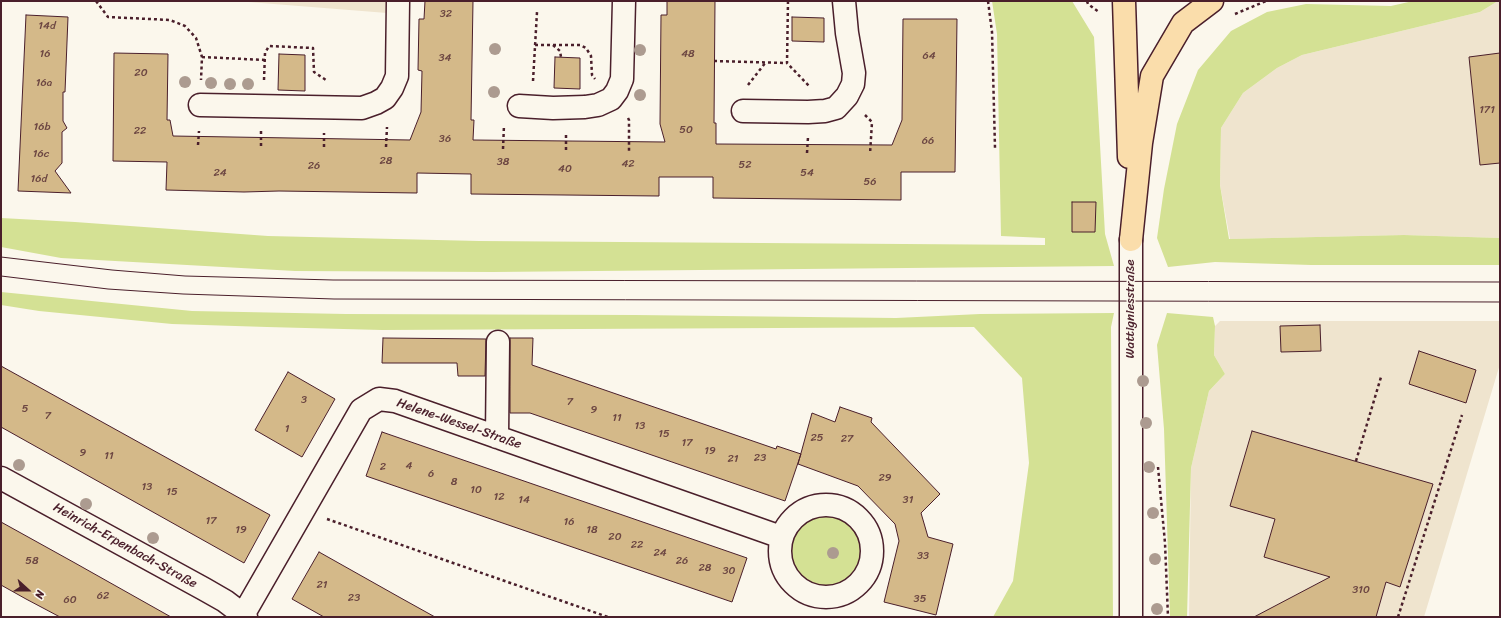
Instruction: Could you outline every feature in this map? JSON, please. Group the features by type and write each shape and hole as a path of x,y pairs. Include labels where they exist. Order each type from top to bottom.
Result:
{"main road":[{"name":"Wattigniesstraße","path":"1124,1 1131,240"},
{"path":"1131,240 1141,143 1152,76 1183,23 1212,1"}],"street":[{"path":"200,105 362,108 376,103 385,98 392,88 397,76 398,1"},
{"path":"519,106 552,108 584,107 598,105 611,99 617,91 622,79 624,1"},
{"path":"743,111 808,112 825,111 836,108 847,96 853,84 854,74 847,34 844,1"},
{"name":"Wattigniesstraße","path":"1131,240 1131,617"},
{"path":"496,437 498,342"},
{"name":"Helene-Wessel-Straße","path":"244,616 361,410 379,399 395,402 781,537"},
{"name":"Heinrich-Erpenbach-Straße","path":"1,478 204,589 225,601 244,616"},
{"path":"830,504 846,508 859,517 868,531 872,546 871,562 865,576 855,587 843,594 828,598 813,596 800,590 789,579 782,566 779,552 781,537 788,523 800,512 814,505 830,504"}],"path":[{"path":"96,1 108,17 170,20 185,26 196,38 202,57 198,145"},
{"path":"787,63 788,1"},
{"path":"988,1 992,32 995,148"},
{"path":"1231,17 1236,13 1266,1"},
{"path":"552,45 560,51 561,57"},
{"path":"202,57 265,60"},
{"path":"714,61 787,63 809,85 807,153"},
{"path":"1356,461 1381,377"},
{"path":"1398,617 1462,415"},
{"path":"304,510 608,617"}],"shaded area":[{"path":"236,1 387,1 387,13"},
{"path":"1500,1 1500,238 1404,235 1230,239 1220,185 1221,128 1243,93 1277,68 1302,55 1480,12"},
{"path":"1220,321 1500,321 1500,364 1424,617 1189,617 1191,468 1209,391 1225,374 1214,355 1215,326"}],"green space":[{"path":"992,1 1072,1 1094,37 1105,234 1114,266 493,272 295,271 61,258 1,247 1,218 268,236 479,241 1045,245 1045,238 1001,236 997,34"},
{"path":"1413,1 1498,1 1480,12 1302,55 1277,68 1243,93 1221,128 1220,185 1229,239 1404,235 1500,238 1500,265 1311,265 1215,262 1168,267 1157,238 1164,189 1177,124 1198,70 1231,31 1267,12 1306,4 1391,6"},
{"path":"1,292 192,311 346,314 896,318 980,314 1114,313 1111,327 1113,617 993,617 1013,581 1029,463 1022,378 974,327 382,330 172,324 39,311 1,305"},
{"path":"1167,313 1213,317 1215,326 1214,355 1225,374 1209,391 1191,468 1187,617 1170,617 1164,429 1157,345"},
{"path":"828,515 848,521 858,531 864,551 858,571 848,581 828,587 808,581 798,571 792,551 798,531 808,521"}],"building":[{"path":"425,1 473,1 471,120 474,120 473,140 665,142 660,124 661,15 667,15 667,1 715,1 714,123 716,123 716,144 892,145 902,120 903,19 957,19 955,172 901,172 901,200 713,198 713,177 659,177 659,196 471,194 471,174 417,173 417,193 279,191 244,192 166,190 167,162 113,161 114,53 168,54 167,120 170,120 173,136 410,140 421,112 422,71 418,70 419,19 424,19"},
{"path":"26,15 68,17 65,92 63,92 63,121 67,128 62,132 62,163 55,171 71,193 18,191"},
{"path":"792,17 824,18 824,42 792,41"},
{"path":"1500,53 1500,163 1480,165 1469,57"},
{"path":"279,54 305,55 305,91 278,90"},
{"path":"555,57 580,58 580,89 554,88"},
{"path":"1072,202 1096,202 1095,232 1072,232"},
{"path":"1320,325 1321,351 1281,352 1280,326"},
{"path":"383,338 486,339 485,376 458,376 457,363 382,363"},
{"path":"510,338 533,338 532,365 776,449 777,446 801,454 785,501 530,413 510,413"},
{"path":"1419,351 1476,370 1466,403 1409,384"},
{"path":"1,366 270,515 244,563 1,427"},
{"path":"288,372 335,399 302,457 255,430"},
{"path":"840,407 872,418 871,422 940,494 921,513 928,537 953,544 936,615 884,602 899,541 895,524 858,486 798,464 812,413 835,422"},
{"path":"1252,431 1433,484 1400,587 1386,582 1376,617 1254,617 1330,577 1264,557 1275,519 1230,506"},
{"path":"382,432 747,558 732,602 366,476"},
{"path":"1,522 171,617 60,617 26,599 1,585"},
{"path":"319,552 435,617 324,617 292,599"}],"tram line":[{"path":"1,257 112,270 185,276 333,280 1500,282"},
{"path":"1,276 108,289 183,294 334,299 1500,302"}]}
